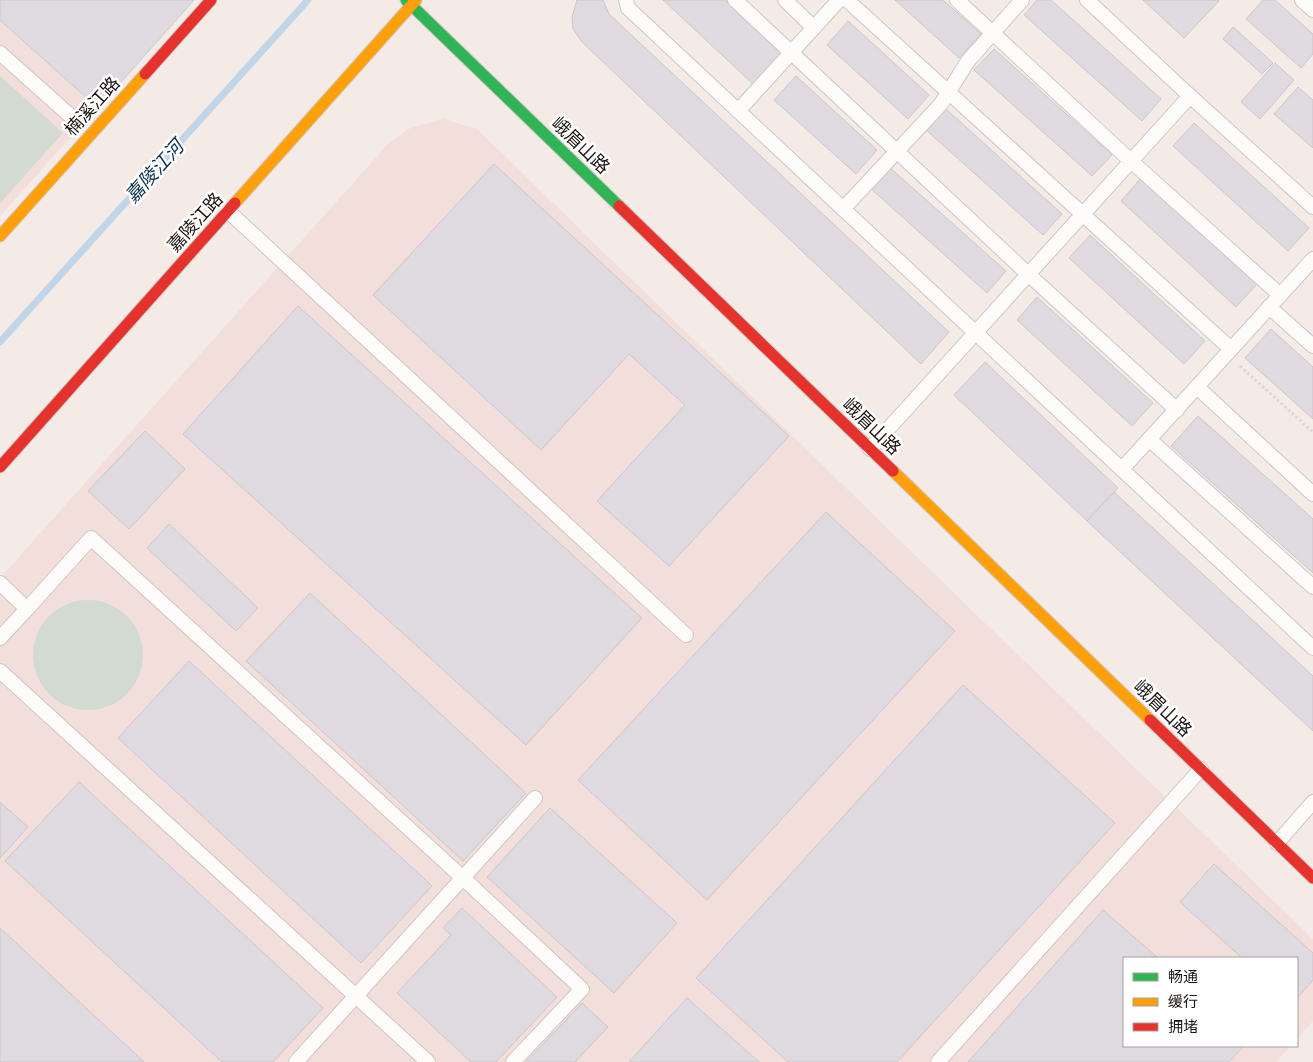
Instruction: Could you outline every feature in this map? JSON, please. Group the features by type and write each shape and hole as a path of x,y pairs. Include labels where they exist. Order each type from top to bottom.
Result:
{"street":[{"name":"楠溪江路","path":"0,236 211,0"},
{"name":"嘉陵江路","path":"0,467 411,2"},
{"name":"峨眉山路","path":"411,2 1313,878"}],"lane":[{"path":"626,0 628,8 1313,648"},
{"path":"734,0 1177,410"},
{"path":"785,0 814,28"},
{"path":"738,111 839,0"},
{"path":"847,0 1082,214 1229,352"},
{"path":"957,0 1131,161 1280,295"},
{"path":"843,209 941,104 968,61 1022,0"},
{"path":"1087,0 1313,207"},
{"path":"1302,0 1313,10"},
{"path":"0,53 75,120"},
{"path":"870,449 1190,96"},
{"path":"228,211 686,635"},
{"path":"1122,469 1313,259"},
{"path":"1269,307 1313,346"},
{"path":"1197,387 1313,494"},
{"path":"1149,439 1313,587"},
{"path":"0,638 91,538 582,988 513,1062"},
{"path":"0,585 27,609"},
{"path":"0,671 428,1062"},
{"path":"938,1062 1201,769"},
{"path":"296,1062 535,798"},
{"path":"1277,843 1313,802"}],"path":[{"path":"1229,352 1313,432"}],"shaded area":[{"path":"0,0 193,0 0,216"},
{"path":"0,76 63,133 0,203"},
{"path":"444,119 477,129 1313,939 1313,1021 1298,1038 1298,957 1123,957 1123,1047 1290,1047 1276,1062 0,1062 0,578 388,144 410,128"},
{"path":"88,600 109,604 127,616 139,634 143,655 139,676 127,694 109,706 88,710 67,706 49,694 37,676 33,655 37,634 49,616 67,604"}],"building":[{"path":"0,0 194,0 98,108 0,20"},
{"path":"577,0 603,0 609,14 949,332 921,364 582,42 573,29 572,17"},
{"path":"663,0 725,0 782,53 753,84"},
{"path":"895,0 943,0 981,34 959,58"},
{"path":"1037,0 1051,0 1161,99 1142,121 1024,15"},
{"path":"1143,0 1217,0 1219,1 1184,38"},
{"path":"1263,0 1275,0 1313,34 1313,54 1301,68 1246,19"},
{"path":"848,21 929,95 908,119 827,45"},
{"path":"1233,27 1273,63 1262,74 1223,39"},
{"path":"994,49 1112,155 1092,176 974,70"},
{"path":"1275,63 1294,80 1260,119 1241,102"},
{"path":"796,76 877,150 856,174 774,100"},
{"path":"1298,87 1313,100 1313,148 1274,114"},
{"path":"945,108 1062,214 1043,235 925,129"},
{"path":"1194,123 1309,228 1288,251 1173,146"},
{"path":"494,164 789,436 669,566 597,501 685,405 629,354 541,450 373,295"},
{"path":"888,166 1006,271 987,293 869,187"},
{"path":"1141,178 1257,284 1236,307 1121,201"},
{"path":"1090,235 1205,341 1184,364 1069,258"},
{"path":"1037,297 1153,403 1132,426 1017,320"},
{"path":"298,306 642,618 526,745 183,434"},
{"path":"1271,329 1313,367 1313,419 1245,358"},
{"path":"985,362 1118,488 1087,521 954,395"},
{"path":"1198,416 1313,519 1313,573 1171,446"},
{"path":"145,431 185,469 129,529 88,491"},
{"path":"1114,492 1313,676 1313,731 1087,521"},
{"path":"826,512 955,631 707,900 578,780"},
{"path":"169,524 258,608 236,631 147,548"},
{"path":"310,593 526,793 463,861 246,661"},
{"path":"189,661 432,886 361,963 118,738"},
{"path":"963,685 1115,823 897,1062 788,1062 696,978"},
{"path":"79,782 323,1008 273,1062 222,1062 5,861"},
{"path":"0,802 28,827 0,858"},
{"path":"550,808 677,923 614,993 487,877"},
{"path":"1214,864 1313,953 1313,980 1298,997 1298,957 1241,957 1180,902"},
{"path":"462,908 557,997 496,1062 471,1062 397,993 451,935 443,928"},
{"path":"1103,910 1157,957 1123,957 1123,1047 1243,1047 1229,1062 968,1062"},
{"path":"0,928 144,1062 0,1062"},
{"path":"687,998 759,1062 629,1062"},
{"path":"582,1003 608,1027 575,1062 526,1062"}],"waterway":[{"name":"嘉陵江河","path":"0,342 308,0"}],"traffic: fast":[{"path":"406,0 619,206"}],"traffic: slow":[{"path":"235,203 416,0"},
{"path":"0,236 145,74"},
{"path":"893,471 1150,720"}],"traffic: jam":[{"path":"145,74 211,0"},
{"path":"0,467 235,203"},
{"path":"619,206 893,471"},
{"path":"1150,720 1313,878"}]}
